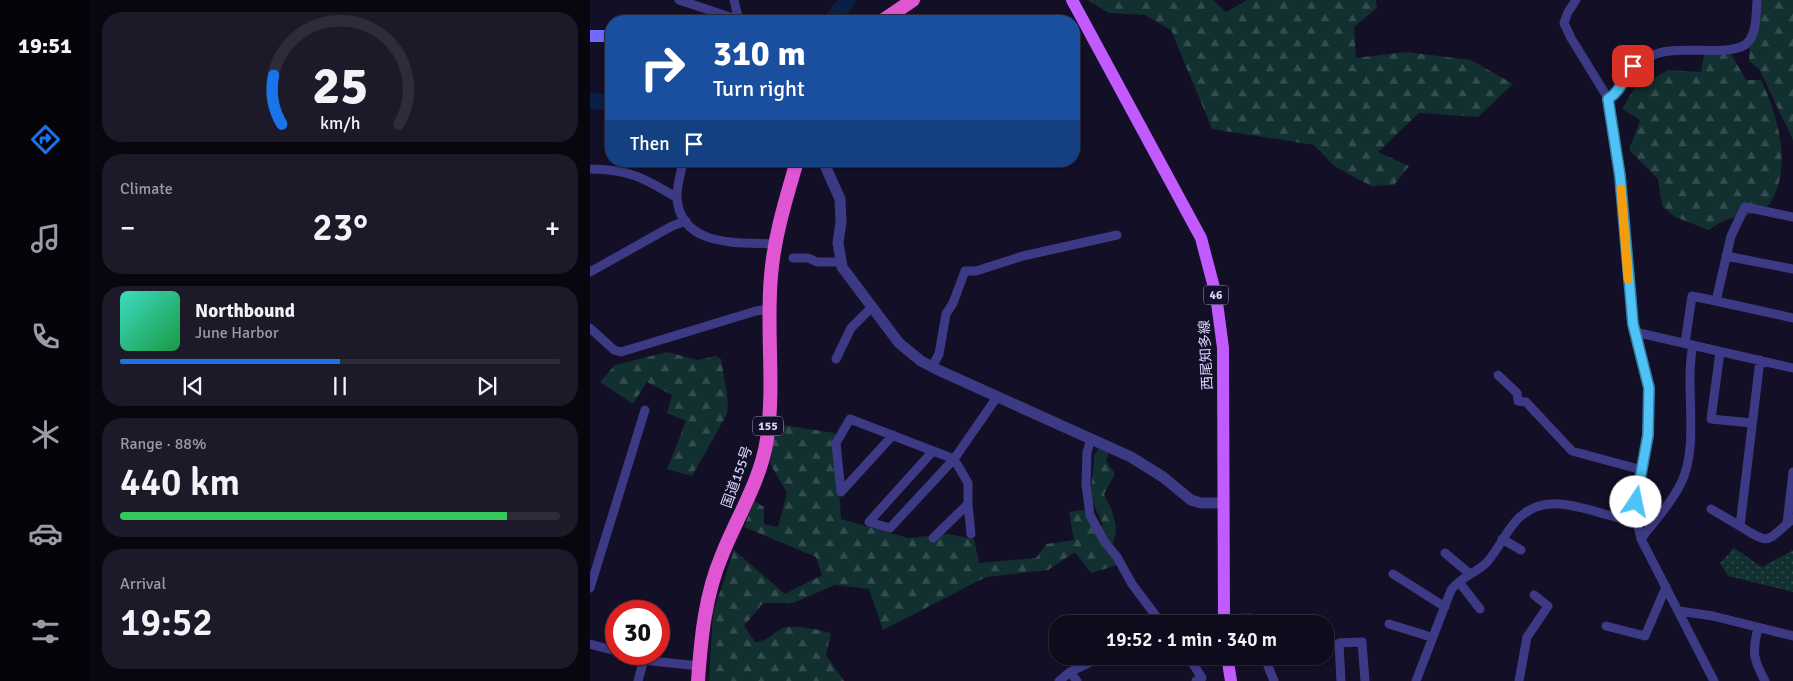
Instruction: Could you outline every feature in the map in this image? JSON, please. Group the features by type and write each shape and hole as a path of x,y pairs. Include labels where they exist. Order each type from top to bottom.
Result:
{"highway":[{"path":"891,15 913,0"},
{"name":"国道155号","path":"698,681 705,609 712,582 760,467 767,439 770,397 770,309 774,244 794,167"}],"main road":[{"name":"西尾知多線","path":"1072,0 1201,238 1217,297 1223,348 1224,615"},
{"path":"590,36 605,36"},
{"path":"1228,665 1230,681"}],"street":[{"path":"679,0 724,15"},
{"path":"734,0 738,15"},
{"path":"1576,0 1565,17 1566,29 1608,99 1620,176 1635,332 1649,388 1648,435 1636,502 1636,521 1640,539 1714,681"},
{"path":"1608,99 1620,90 1626,74 1633,66 1657,54 1684,49 1730,50 1742,47 1748,42 1753,33 1757,0"},
{"path":"682,167 677,198 686,221 695,232 708,238 774,244"},
{"path":"826,167 840,199 841,222 838,243 842,267 899,343 932,367 1148,467 1191,500 1201,503 1224,503"},
{"path":"590,169 616,169 651,182 677,198"},
{"path":"1716,301 1731,236 1745,207 1793,217"},
{"path":"590,272 672,226 686,221"},
{"path":"932,367 938,354 946,314 954,303 965,271 976,271 1023,256 1117,235"},
{"path":"1726,256 1793,269"},
{"path":"793,258 808,258 817,262 841,262"},
{"path":"1640,539 1674,496 1685,473 1690,454 1689,344 1692,296 1793,318"},
{"path":"836,359 851,328 871,308"},
{"path":"590,328 614,350 621,352 756,311 770,309"},
{"path":"1635,332 1793,368"},
{"path":"1720,352 1711,420 1752,423"},
{"path":"1740,526 1760,360"},
{"path":"1498,375 1517,393 1518,401 1526,402 1572,451 1642,470"},
{"path":"933,451 869,522 890,528 954,458 997,397"},
{"path":"590,588 645,410"},
{"path":"892,435 842,492 836,443 850,419 954,458 968,483 971,534"},
{"path":"1090,439 1087,452 1086,485 1090,515 1104,541 1117,557 1132,584 1159,615"},
{"path":"1712,509 1760,539 1769,539 1790,521 1793,472"},
{"path":"933,538 968,504"},
{"path":"1416,681 1431,637 1451,590 1487,562 1502,539 1524,514 1540,505 1551,504 1575,506 1636,521"},
{"path":"1502,539 1521,550"},
{"path":"1445,554 1470,574"},
{"path":"1393,574 1444,607"},
{"path":"1459,582 1480,609"},
{"path":"1606,626 1645,636 1666,588"},
{"path":"1519,681 1527,637 1548,606 1534,595"},
{"path":"1679,611 1714,616 1793,636"},
{"path":"1389,624 1431,637"},
{"path":"1758,628 1753,650 1756,665 1765,681"},
{"path":"1340,681 1339,643 1362,642 1365,681"},
{"path":"590,644 605,648"},
{"path":"670,662 699,666"},
{"path":"638,681 642,665"},
{"path":"1059,681 1070,672 1084,665"},
{"path":"1194,665 1202,678 1196,681"},
{"path":"1268,665 1274,681"},
{"path":"1070,672 1077,681"}],"green space":[{"path":"1087,0 1213,0 1226,12 1247,0 1376,0 1377,8 1354,27 1356,58 1406,52 1471,60 1513,84 1478,117 1419,113 1378,152 1409,166 1394,185 1371,186 1334,166 1314,145 1212,129 1171,30 1145,15 1109,13"},
{"path":"1759,0 1793,0 1793,140 1759,69 1749,61 1750,42"},
{"path":"1704,54 1731,54 1746,80 1761,80 1774,113 1781,147 1782,164 1774,195 1766,208 1724,221 1709,230 1675,217 1662,206 1658,179 1629,150 1640,120 1622,109 1634,89 1668,70 1701,72"},
{"path":"667,352 698,360 716,356 721,359 728,401 727,414 692,476 667,469 686,421 667,413 672,395 647,382 633,404 600,382 615,365"},
{"path":"776,424 835,433 841,519 908,538 948,534 974,539 979,563 1036,558 1046,544 1074,540 1069,512 1085,510 1096,529 1103,525 1090,496 1095,454 1099,448 1109,452 1106,461 1115,474 1104,494 1116,528 1109,551 1118,565 1091,573 1075,552 1048,570 986,577 883,630 869,589 835,585 793,603 763,603 744,626 755,642 765,640 779,630 788,627 807,628 831,633 826,655 844,681 709,681 713,613 734,550 785,594 822,575 816,557 744,527 754,501 764,507 764,524 778,527 787,493 770,464"},
{"path":"1734,548 1762,567 1793,550 1793,592 1728,576 1720,563"}],"waterway":[{"path":"836,15 848,0"},
{"path":"590,101 605,102"}],"slow traffic":[{"path":"1621,189 1628,279"}],"route":[{"path":"1633,66 1626,74 1618,93 1608,99 1620,176 1633,324 1649,388 1648,435 1636,502"}]}
